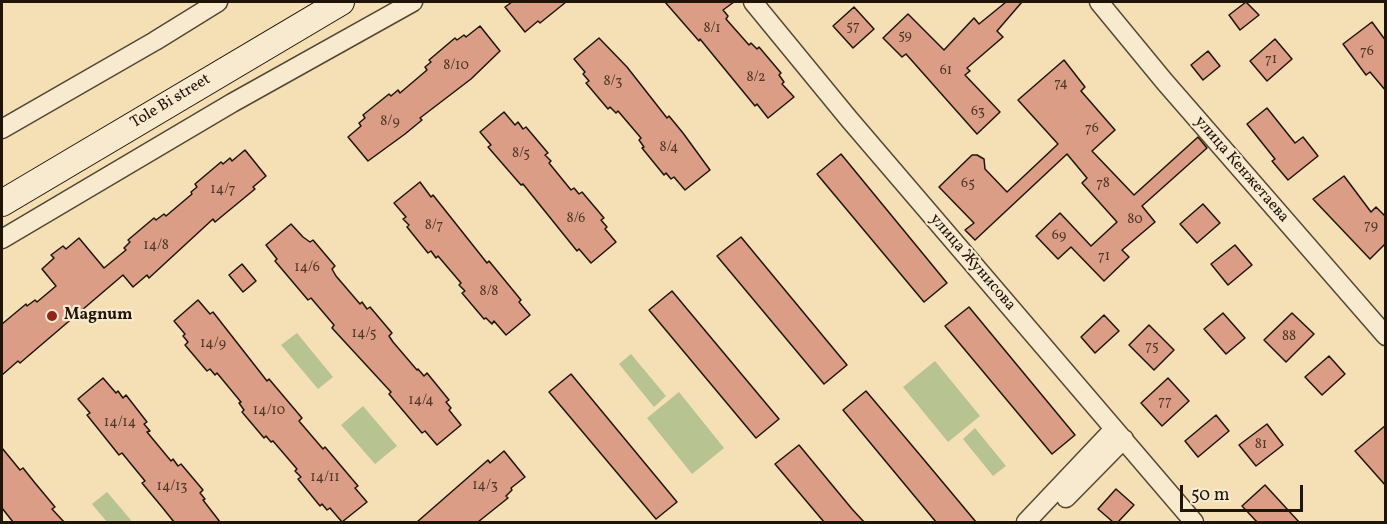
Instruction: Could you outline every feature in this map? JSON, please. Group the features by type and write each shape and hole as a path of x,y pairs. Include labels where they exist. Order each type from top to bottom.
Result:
{"main road":[{"name":"Tole Bi street","path":"2,203 341,2"}],"street":[{"path":"2,129 218,2"},
{"path":"2,238 232,103 413,2"},
{"name":"улица Жунисова","path":"753,2 849,119 1194,522"},
{"name":"улица Кенжетаева","path":"1099,2 1164,81 1386,336"},
{"path":"1026,522 1119,434"},
{"path":"1042,522 1119,434"}],"green space":[{"path":"297,333 333,377 318,389 281,345"},
{"path":"631,354 666,396 654,407 619,364"},
{"path":"935,361 980,416 948,442 903,387"},
{"path":"679,392 724,448 692,474 647,418"},
{"path":"363,406 397,446 375,464 341,425"},
{"path":"975,428 1006,466 993,476 963,439"},
{"path":"107,492 132,522 107,522 92,504"}],"building":[{"path":"512,2 566,2 525,32 505,7"},
{"path":"665,2 734,2 723,10 728,16 726,19 749,45 751,43 757,49 759,47 781,73 779,75 784,82 782,84 794,97 768,118"},
{"path":"1006,2 1022,2 997,31 1003,37 967,68 970,71 965,75 1000,112 977,134 906,54 902,57 883,38 908,14 944,50 974,18 979,24"},
{"path":"1246,2 1259,15 1240,30 1229,15"},
{"path":"854,7 874,29 853,48 833,26"},
{"path":"1372,22 1386,41 1386,91 1370,72 1366,75 1343,44"},
{"path":"480,26 500,51 471,79 420,118 422,120 368,161 348,137 361,126 359,123 365,118 363,115 389,94 391,96 398,90 400,93 427,70 425,67 431,62 429,60 455,38 457,40 464,35 466,37"},
{"path":"599,38 627,67 667,118 669,116 710,170 685,190 674,177 671,179 666,173 664,175 642,148 644,147 639,140 641,138 618,111 616,113 610,107 608,109 586,83 589,81 583,74 585,72 574,59"},
{"path":"1275,39 1292,59 1267,81 1250,61"},
{"path":"1208,51 1220,66 1203,80 1191,65"},
{"path":"1064,60 1085,87 1081,91 1115,130 1092,151 1134,195 1198,137 1207,148 1142,206 1155,222 1122,250 1129,257 1104,281 1071,247 1058,259 1036,236 1060,213 1091,246 1117,222 1082,183 1087,178 1067,154 975,240 965,230 974,223 939,187 972,155 977,155 984,159 985,169 1007,192 1058,144 1018,100"},
{"path":"1267,108 1295,143 1303,137 1318,156 1288,180 1272,161 1275,159 1247,124"},
{"path":"504,112 515,125 518,122 523,129 526,127 548,153 545,155 551,161 549,163 571,190 574,188 579,194 582,192 604,218 601,220 607,227 605,229 616,242 591,263 579,249 577,251 523,184 521,185 488,147 491,145 480,132"},
{"path":"245,150 266,176 253,187 255,189 215,222 213,219 149,278 147,275 133,287 123,275 20,363 18,361 2,375 2,324 26,304 27,306 35,300 37,302 56,286 42,269 54,258 51,255 63,246 66,249 79,238 104,268 126,250 124,248 130,242 128,240 154,218 156,220 164,214 166,216 192,194 191,192 197,187 195,184 221,162 223,164 230,158 232,161"},
{"path":"841,154 947,283 924,302 817,174"},
{"path":"1344,176 1371,212 1376,207 1386,217 1386,243 1370,259 1313,199"},
{"path":"420,182 487,263 489,261 521,300 519,302 530,315 506,335 494,321 492,324 486,318 484,319 462,293 465,291 459,285 461,283 438,256 436,258 431,251 428,253 407,227 409,225 403,219 406,217 394,203"},
{"path":"1203,204 1220,223 1197,243 1180,224"},
{"path":"291,224 303,237 310,242 313,240 335,266 332,269 336,276 360,304 362,302 367,309 370,307 392,333 389,336 393,342 417,370 424,376 427,373 449,400 446,402 451,408 449,410 461,425 437,445 425,431 422,433 389,394 391,392 332,328 334,325 311,298 308,300 275,261 277,259 266,245"},
{"path":"741,237 847,365 824,384 717,256"},
{"path":"1235,245 1252,265 1228,285 1211,264"},
{"path":"242,264 256,281 243,292 229,275"},
{"path":"672,291 779,419 756,438 649,310"},
{"path":"198,300 210,314 213,312 267,381 269,379 302,418 299,421 358,486 355,488 367,502 342,522 330,508 327,510 322,504 320,506 298,479 301,477 295,471 297,469 273,441 271,442 266,436 264,438 242,412 244,410 239,403 241,402 217,373 215,375 210,369 207,371 185,345 188,342 183,336 185,334 174,321"},
{"path":"969,307 1075,435 1052,454 945,326"},
{"path":"1223,313 1245,338 1226,354 1204,329"},
{"path":"1292,313 1314,334 1286,362 1264,340"},
{"path":"1104,315 1119,331 1095,353 1081,337"},
{"path":"1149,325 1174,350 1154,370 1129,345"},
{"path":"1329,356 1345,374 1322,395 1305,377"},
{"path":"571,374 677,502 656,519 549,392"},
{"path":"103,378 116,393 118,391 123,398 126,395 147,422 144,424 150,431 147,432 171,461 173,459 178,466 181,464 203,490 200,493 205,499 203,500 220,522 174,522 142,483 145,481 122,453 119,455 87,415 90,413 78,399"},
{"path":"1168,378 1189,401 1162,426 1141,403"},
{"path":"866,391 976,522 936,522 843,410"},
{"path":"1216,415 1229,431 1198,457 1185,441"},
{"path":"1267,424 1283,445 1256,466 1239,445"},
{"path":"1386,425 1386,486 1355,451"},
{"path":"799,445 864,522 824,522 775,464"},
{"path":"2,448 20,470 23,468 55,507 52,509 64,522 13,522 2,508"},
{"path":"504,451 525,477 511,488 512,490 506,496 508,498 478,522 417,522 488,460 490,463"},
{"path":"1265,485 1299,522 1257,522 1242,506"},
{"path":"1116,489 1134,505 1118,522 1113,522 1098,509"}],"place":[{"name":"Magnum","path":"52,316"}]}
